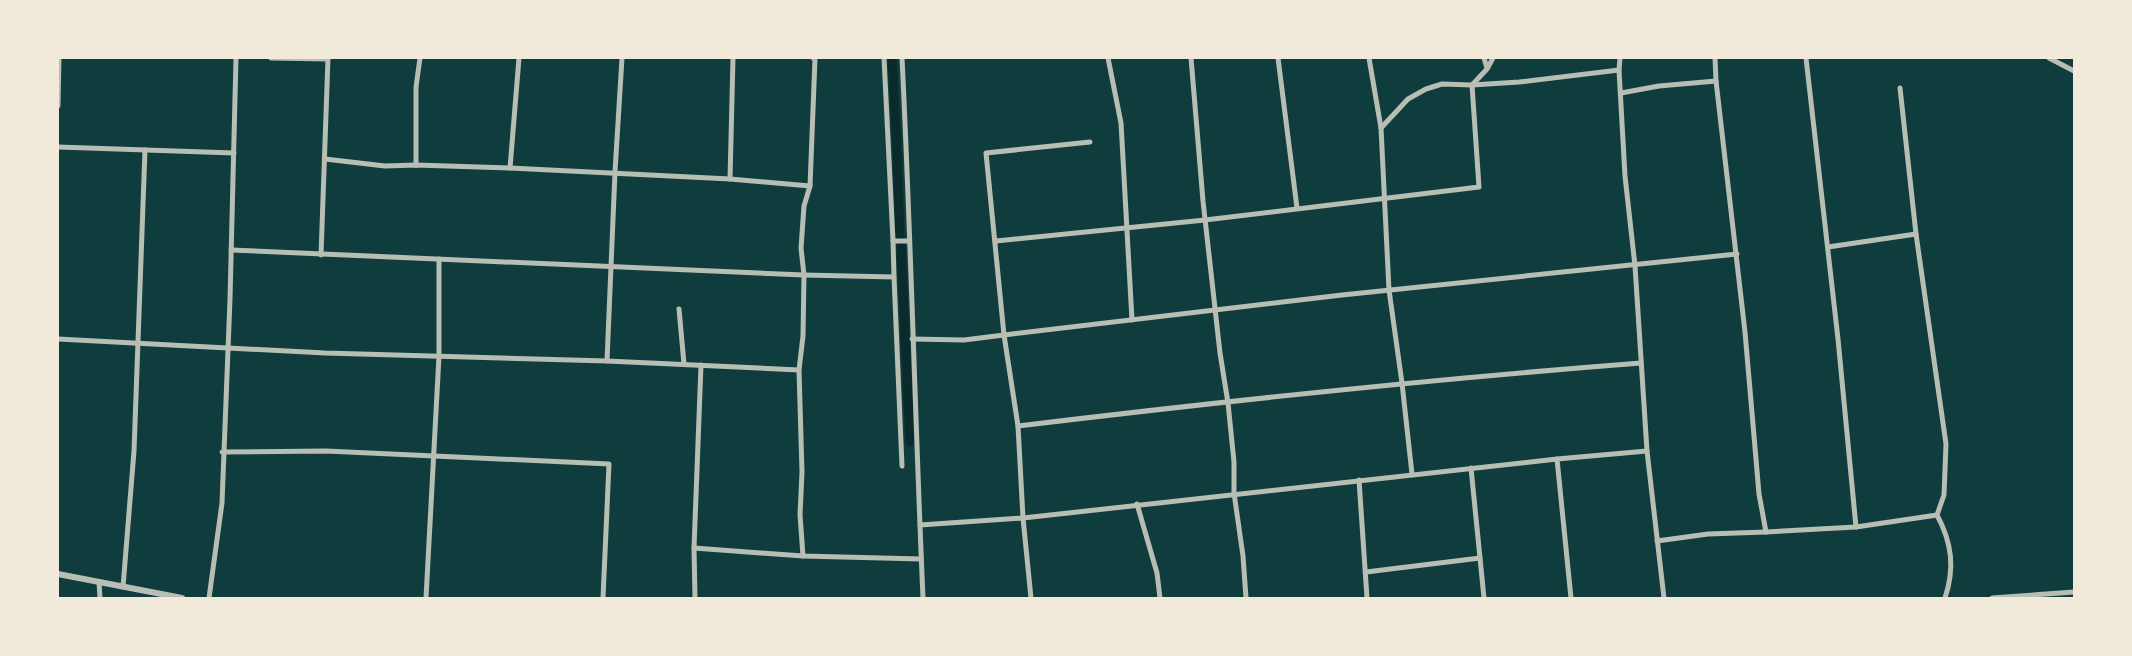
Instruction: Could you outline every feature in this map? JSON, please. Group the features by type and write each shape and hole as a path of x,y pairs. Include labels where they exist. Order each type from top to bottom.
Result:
{"street":[{"path":"58,106 59,58"},
{"path":"209,598 222,503 222,452 228,347 236,58"},
{"path":"271,58 328,58 321,255"},
{"path":"416,165 416,87 420,58"},
{"path":"510,168 519,58"},
{"path":"607,361 622,58"},
{"path":"730,178 733,58"},
{"path":"803,556 800,515 802,472 799,370 803,336 804,275 801,248 804,206 810,186 815,59 813,58"},
{"path":"884,58 902,466"},
{"path":"902,58 909,192 912,339 923,598"},
{"path":"1108,58 1122,122 1132,320"},
{"path":"1191,58 1205,220 1228,403 1234,462 1234,493 1244,556 1246,598"},
{"path":"1278,58 1297,208"},
{"path":"1369,58 1380,128 1389,290 1412,474"},
{"path":"1484,58 1487,69"},
{"path":"996,241 1205,220 1479,187 1472,85 1487,69 1493,58"},
{"path":"1620,58 1619,70 1625,176 1635,266 1647,452 1664,598"},
{"path":"1715,58 1716,81 1737,254 1756,467 1766,532"},
{"path":"1806,58 1845,402 1856,527"},
{"path":"2049,58 2074,71"},
{"path":"1380,128 1408,99 1426,89 1442,84 1472,85 1519,82 1619,70"},
{"path":"1621,93 1658,86 1716,81"},
{"path":"1900,88 1916,234 1946,444 1944,495 1937,515 1947,534 1951,559 1945,598"},
{"path":"1032,598 1023,518 1018,426 1004,336 986,153 1090,142"},
{"path":"58,148 234,153"},
{"path":"122,587 134,452 145,150"},
{"path":"325,159 385,166 416,165 615,172 730,178 810,186"},
{"path":"1828,247 1916,234"},
{"path":"893,241 909,241"},
{"path":"231,250 804,275 894,277"},
{"path":"912,339 964,340 1004,336 1389,290 1737,254"},
{"path":"426,598 432,457 439,356 439,259"},
{"path":"679,309 684,364"},
{"path":"58,339 325,353 701,364 799,370"},
{"path":"1018,426 1186,405 1228,403 1402,383 1641,363"},
{"path":"695,598 694,548 701,364"},
{"path":"222,452 326,451 609,464 603,598"},
{"path":"920,525 1023,518 1412,474 1647,452"},
{"path":"1557,459 1572,598"},
{"path":"1471,468 1484,598"},
{"path":"1360,480 1367,598"},
{"path":"1137,504 1157,572 1160,598"},
{"path":"1657,541 1708,534 1856,527 1937,515"},
{"path":"694,548 803,556 921,559"},
{"path":"1366,572 1480,558"},
{"path":"58,574 182,598"},
{"path":"99,582 100,598"},
{"path":"1992,598 2074,592"}],"waterway":[{"path":"892,58 897,145"},
{"path":"897,151 900,237"},
{"path":"901,247 910,442"}]}
